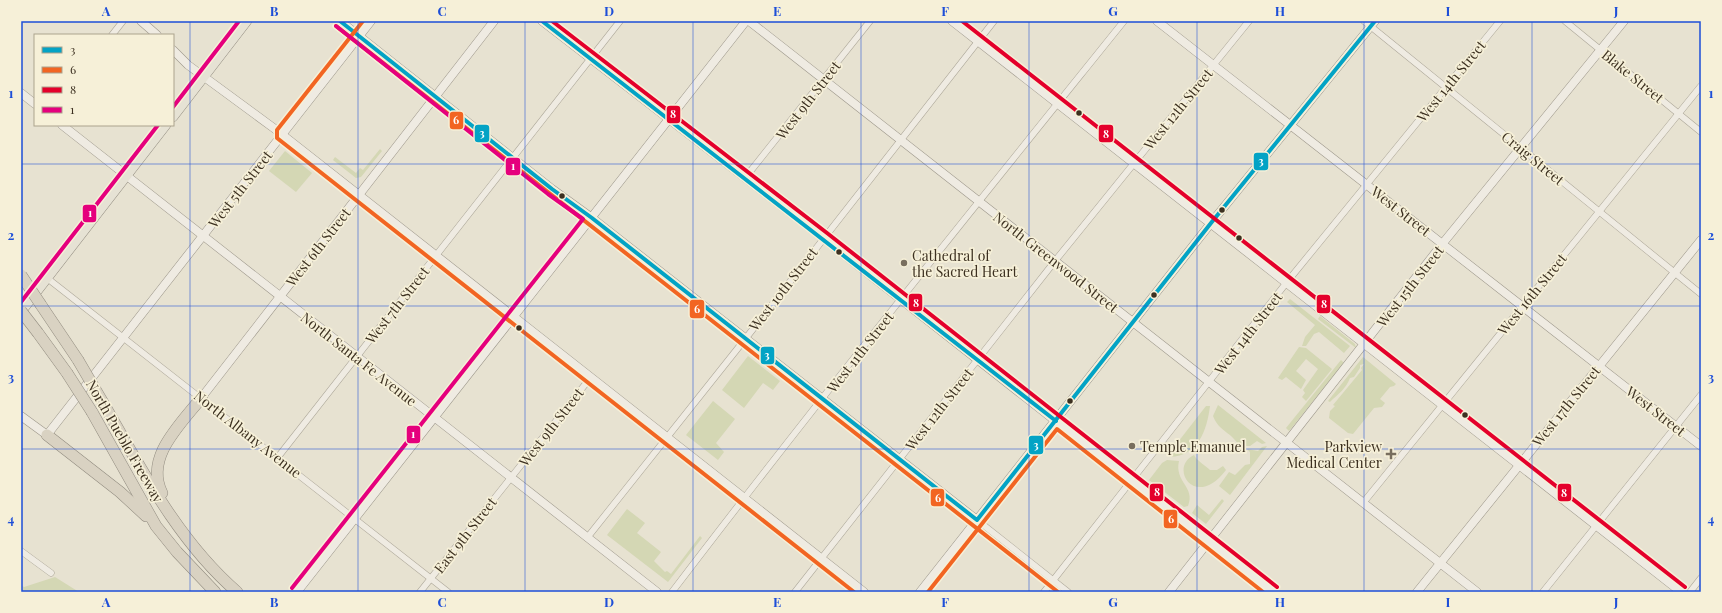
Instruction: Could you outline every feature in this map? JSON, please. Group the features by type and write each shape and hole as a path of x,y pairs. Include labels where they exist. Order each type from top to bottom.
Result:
{"highway":[{"path":"21,275 41,305"},
{"name":"North Pueblo Freeway","path":"21,284 41,305 78,360 175,523 202,557 237,592"},
{"name":"North Pueblo Freeway","path":"21,311 67,373 92,412 156,526 177,552 215,592"},
{"path":"175,523 158,485 156,470 158,460 168,441 202,397"},
{"path":"47,435 120,492 156,526"}],"main road":[{"path":"174,115 247,21"},
{"path":"21,311 165,126"}],"street":[{"path":"113,34 123,21"},
{"path":"142,21 156,34"},
{"path":"340,21 512,158 592,218 746,338 1068,592"},
{"name":"West 5th Street","path":"47,435 371,21"},
{"name":"West 6th Street","path":"202,397 494,21"},
{"path":"542,21 669,118 977,360 1056,420 1272,592"},
{"name":"West 7th Street","path":"278,457 620,21"},
{"path":"298,592 746,21"},
{"name":"North Greenwood Street","path":"749,21 1477,592"},
{"name":"West 9th Street","path":"746,178 870,21"},
{"path":"952,21 1681,592"},
{"name":"West 10th Street","path":"586,538 746,338 994,21"},
{"name":"West 11th Street","path":"672,592 978,201 1058,105 1124,21"},
{"name":"West Street","path":"1157,21 1701,446"},
{"name":"West 12th Street","path":"795,592 977,360 1249,21"},
{"name":"West 14th Street","path":"1044,592 1287,282 1500,21"},
{"name":"Blake Street","path":"1564,21 1701,132"},
{"name":"West 15th Street","path":"1169,592 1443,244 1624,21"},
{"path":"920,592 1211,223 1291,125 1370,23"},
{"name":"Craig Street","path":"1370,23 1701,294"},
{"path":"174,51 188,65 282,134 864,592"},
{"name":"West 16th Street","path":"1363,503 1701,86"},
{"path":"21,93 34,103"},
{"name":"North Santa Fe Avenue","path":"63,126 586,538 657,592"},
{"name":"West 17th Street","path":"1417,592 1701,240"},
{"name":"North Albany Avenue","path":"47,278 202,397 448,592"},
{"name":"West 9th Street","path":"511,478 591,377"},
{"path":"1543,592 1701,395"},
{"path":"21,416 47,435"},
{"name":"East 9th Street","path":"420,592 511,478"},
{"path":"21,551 51,573"},
{"path":"1690,592 1701,578"}],"green space":[{"path":"380,149 382,151 361,177 356,178 333,160 335,157 356,173 360,168 363,170"},
{"path":"285,151 312,173 296,192 269,171"},
{"path":"1290,299 1350,346 1344,353 1319,332 1314,334 1306,346 1302,346 1305,337 1315,325 1287,302"},
{"path":"1320,316 1355,344 1356,348 1318,319"},
{"path":"1299,347 1306,348 1332,369 1306,401 1302,397 1305,393 1303,390 1318,369 1306,359 1296,371 1306,380 1301,389 1286,377 1282,380 1278,378"},
{"path":"748,356 780,381 773,390 763,383 744,408 722,390"},
{"path":"1363,357 1396,384 1390,387 1380,399 1385,403 1382,407 1374,408 1353,434 1348,433 1329,418 1330,411 1335,406 1333,405 1362,370 1361,368 1364,364 1360,365 1360,368 1354,377 1350,378 1342,391 1330,402 1328,401"},
{"path":"1341,360 1344,363 1289,431 1286,428"},
{"path":"713,401 735,419 716,443 724,452 718,460 686,435"},
{"path":"1218,405 1266,443 1262,444 1257,441 1250,446 1239,446 1233,438 1222,429 1213,416"},
{"path":"1206,406 1210,406 1209,415 1199,440 1188,452 1180,456 1170,457 1171,451"},
{"path":"1267,446 1230,495 1219,486 1229,472 1235,475 1245,465 1250,464 1250,452 1247,449 1258,451 1262,447"},
{"path":"1194,455 1210,470 1217,470 1223,466 1226,470 1215,482 1204,487 1195,486 1189,482 1185,476 1184,468 1187,461"},
{"path":"1167,460 1179,461 1179,474 1187,489 1190,499 1188,506 1184,507 1149,480 1162,463"},
{"path":"1222,499 1224,501 1206,524 1192,513 1197,505 1209,515"},
{"path":"627,509 645,523 637,533 661,552 654,561 665,572 667,571 671,574 700,536 702,538 668,582 607,535"},
{"path":"55,577 79,592 21,592 21,585 24,587"}],"transit line":[{"name":"1","path":"174,106 239,21"},
{"name":"3","path":"340,21 552,189 592,218 977,520 1211,223 1375,21"},
{"name":"6","path":"363,21 277,130 277,138 854,592"},
{"name":"3","path":"542,21 1056,421"},
{"name":"8","path":"552,21 827,233 1277,587"},
{"name":"8","path":"962,21 1685,587"},
{"name":"6","path":"336,26 1058,592"},
{"name":"1","path":"292,588 583,219 548,194 336,26"},
{"name":"1","path":"21,302 157,126"},
{"name":"6","path":"928,592 1057,429 1263,592"}],"place":[{"name":"Cathedral of the Sacred Heart","path":"904,263"},
{"name":"Temple Emanuel","path":"1132,446"},
{"name":"Parkview Medical Center","path":"1391,454"}]}
